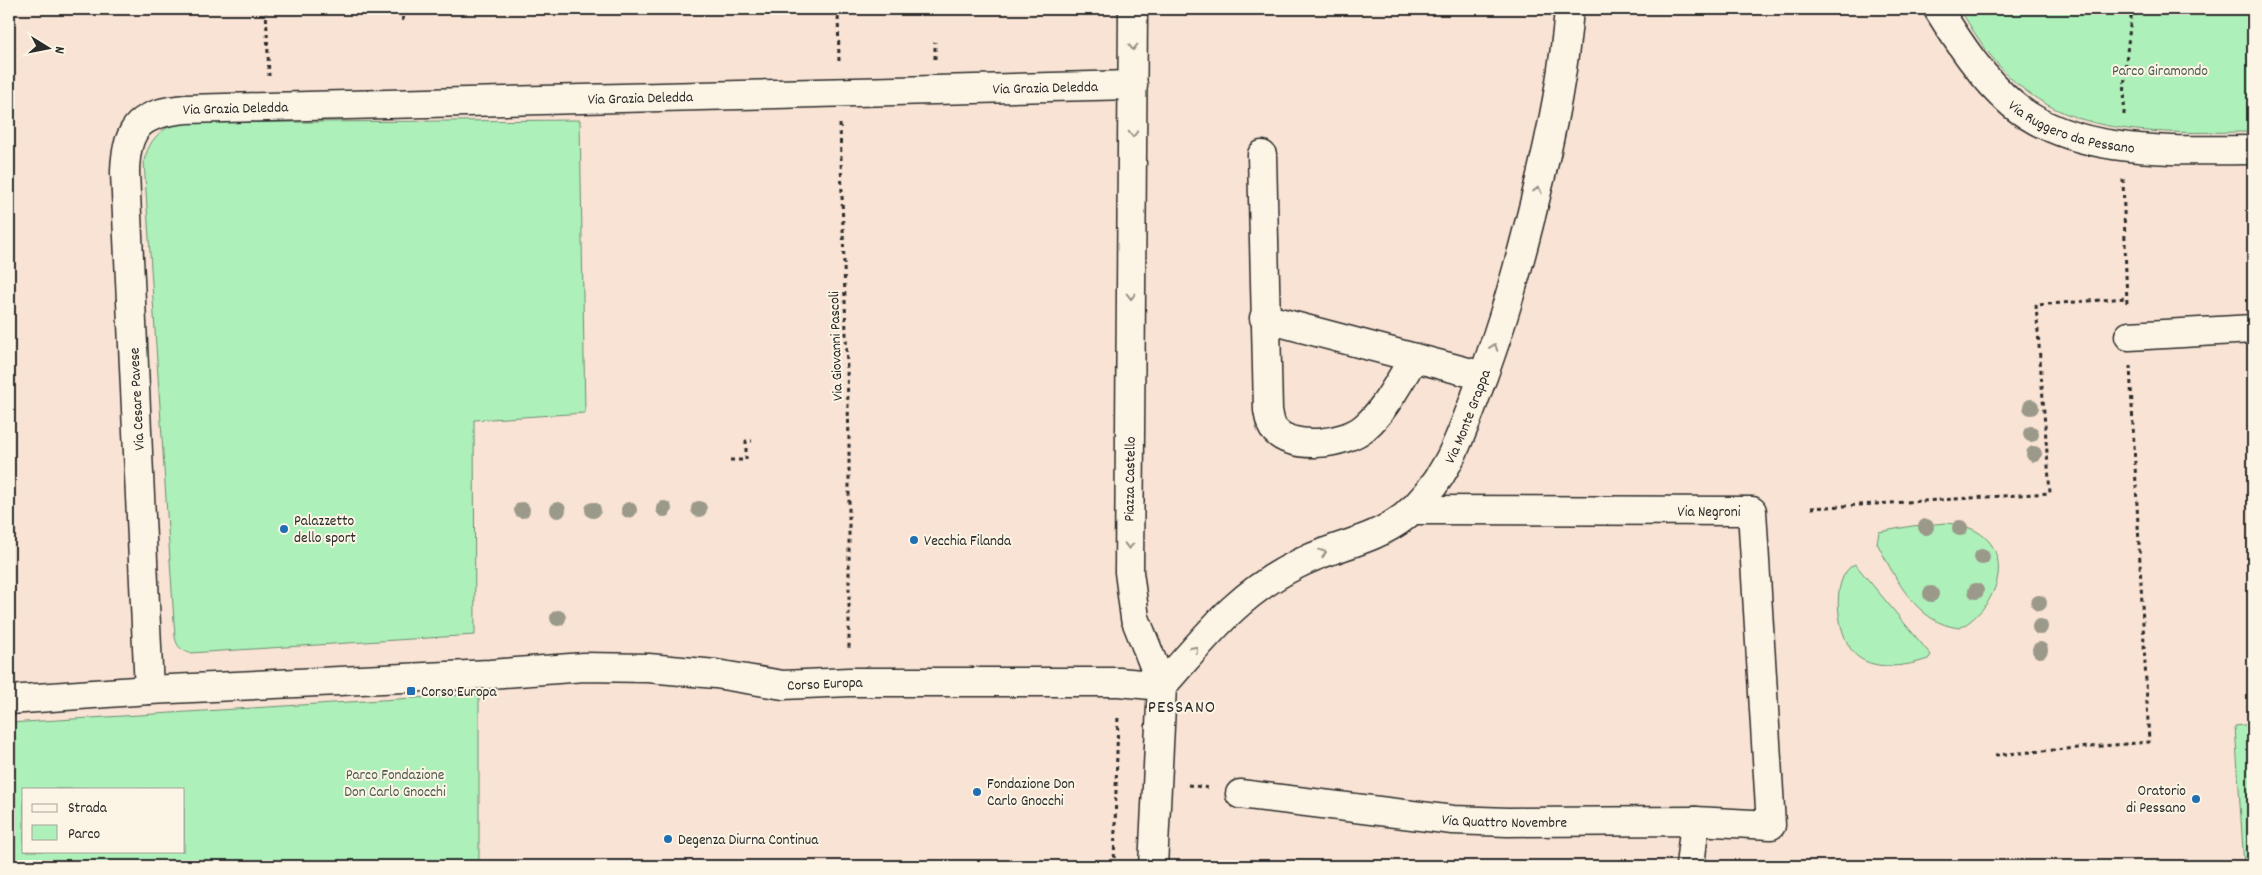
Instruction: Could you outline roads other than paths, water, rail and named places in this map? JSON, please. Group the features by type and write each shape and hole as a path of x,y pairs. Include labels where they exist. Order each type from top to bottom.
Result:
{"street":[{"name":"Piazza Castello","path":"1132,9 1129,582 1139,630 1162,686 1153,866"},
{"name":"Via Monte Grappa","path":"1162,686 1224,615 1263,584 1306,559 1379,532 1412,510 1435,485 1452,458 1506,312 1528,235 1558,98 1569,9"},
{"name":"Via Ruggero da Pessano","path":"1938,9 1956,39 1998,90 2014,105 2048,125 2071,134 2118,147 2253,150"},
{"name":"Via Grazia Deledda","path":"149,116 186,109 270,106 1133,85"},
{"name":"Via Cesare Pavese","path":"149,116 137,128 131,138 125,172 149,690"},
{"path":"1262,155 1264,318 1269,418 1273,428 1287,439 1306,443 1332,442 1358,433 1377,414 1414,358"},
{"path":"1264,318 1483,376"},
{"path":"2129,336 2253,329"},
{"name":"Via Negroni","path":"1412,510 1752,512 1771,825"},
{"name":"Corso Europa","path":"9,700 149,690 490,674 584,667 677,670 716,674 783,685 849,682 1119,682 1162,686"},
{"name":"Via Quattro Novembre","path":"1240,794 1453,820 1508,822 1695,821 1771,825"},
{"path":"1690,866 1695,821"}],"place":[{"name":"Palazzetto dello sport","path":"284,529"},
{"name":"Vecchia Filanda","path":"914,540"},
{"name":"Corso Europa","path":"411,691"},
{"name":"Fondazione Don Carlo Gnocchi","path":"977,792"},
{"name":"Oratorio di Pessano","path":"2196,799"},
{"name":"Degenza Diurna Continua","path":"668,839"}],"district":[{"name":"PESSANO","path":"1182,706"}],"park label":[{"name":"Parco Giramondo","path":"2160,70"},
{"name":"Parco Fondazione Don Carlo Gnocchi","path":"395,782"}]}
